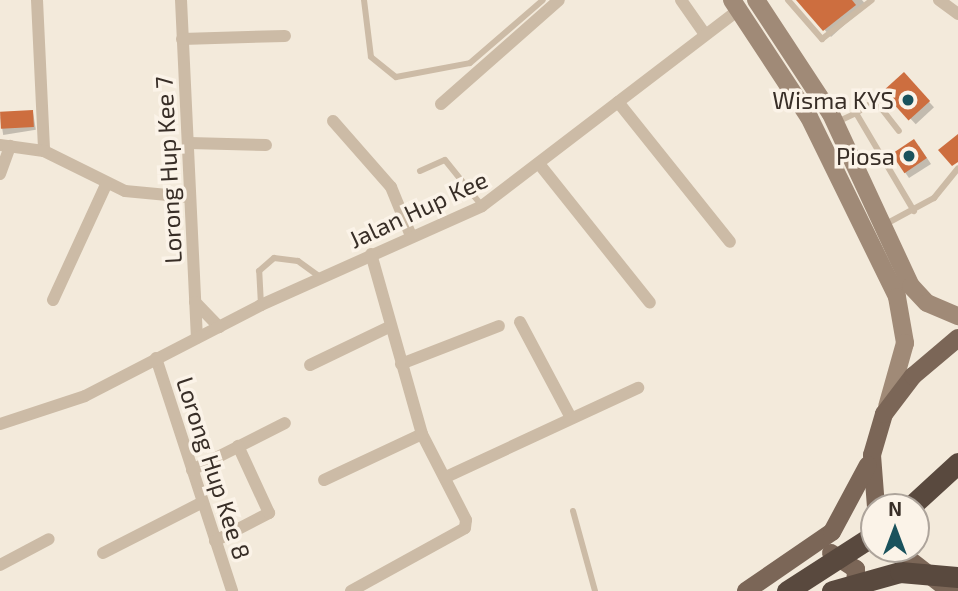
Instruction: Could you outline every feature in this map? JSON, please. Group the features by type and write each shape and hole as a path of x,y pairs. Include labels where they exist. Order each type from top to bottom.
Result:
{"highway":[{"path":"925,493 958,463"},
{"path":"787,591 860,544"},
{"path":"832,591 900,572 958,578"}],"main road":[{"path":"756,0 836,123 901,265 928,303 958,316"},
{"path":"735,5 809,117 897,297 905,343 872,455 847,514 807,555 746,591"},
{"path":"901,265 934,296 958,304"},
{"path":"884,414 913,376 958,338"},
{"path":"872,455 875,493"},
{"path":"807,555 836,553 850,560 855,591"},
{"path":"914,563 950,591"}],"street":[{"path":"37,0 44,151"},
{"name":"Lorong Hup Kee 7","path":"181,0 190,143 197,338"},
{"path":"441,104 559,0"},
{"path":"681,0 704,33"},
{"path":"939,0 958,14"},
{"name":"Jalan Hup Kee","path":"0,424 85,396 261,305 481,206 540,165 735,5"},
{"path":"182,39 285,36"},
{"path":"618,102 730,242"},
{"path":"333,121 391,187 411,236"},
{"path":"190,143 266,145"},
{"path":"0,174 5,146 44,151 106,185 190,197"},
{"path":"540,165 650,303"},
{"path":"53,300 106,185"},
{"path":"351,591 465,528 446,477 422,434 388,327 371,254"},
{"path":"195,302 219,327"},
{"path":"520,322 571,418"},
{"path":"401,364 499,326"},
{"path":"310,365 388,327"},
{"name":"Lorong Hup Kee 8","path":"156,358 192,470 199,504 232,591"},
{"path":"446,477 638,388"},
{"path":"192,470 285,423"},
{"path":"324,480 422,434"},
{"path":"215,541 269,513 238,446"},
{"path":"103,553 199,504"},
{"path":"0,565 49,539"}],"lane":[{"path":"363,0 371,57 396,78 470,63 543,0"},
{"path":"788,0 822,39 872,0"},
{"path":"836,123 870,105 881,108 899,131"},
{"path":"856,113 914,211"},
{"path":"420,171 445,160 481,206"},
{"path":"883,226 914,211 958,168"},
{"path":"261,305 259,271 274,258 298,261 321,278"},
{"path":"573,511 595,591"}],"building":[{"path":"796,0 852,0 856,5 823,31"},
{"path":"904,72 930,101 909,120 882,91"},
{"path":"33,110 34,127 1,129 0,112"},
{"path":"958,134 958,162 952,166 938,150"},
{"name":"Piosa","path":"914,139 927,158 904,173 892,154"}],"place":[{"name":"Wisma KYS","path":"908,100"},
{"name":"Piosa","path":"909,156"}]}
